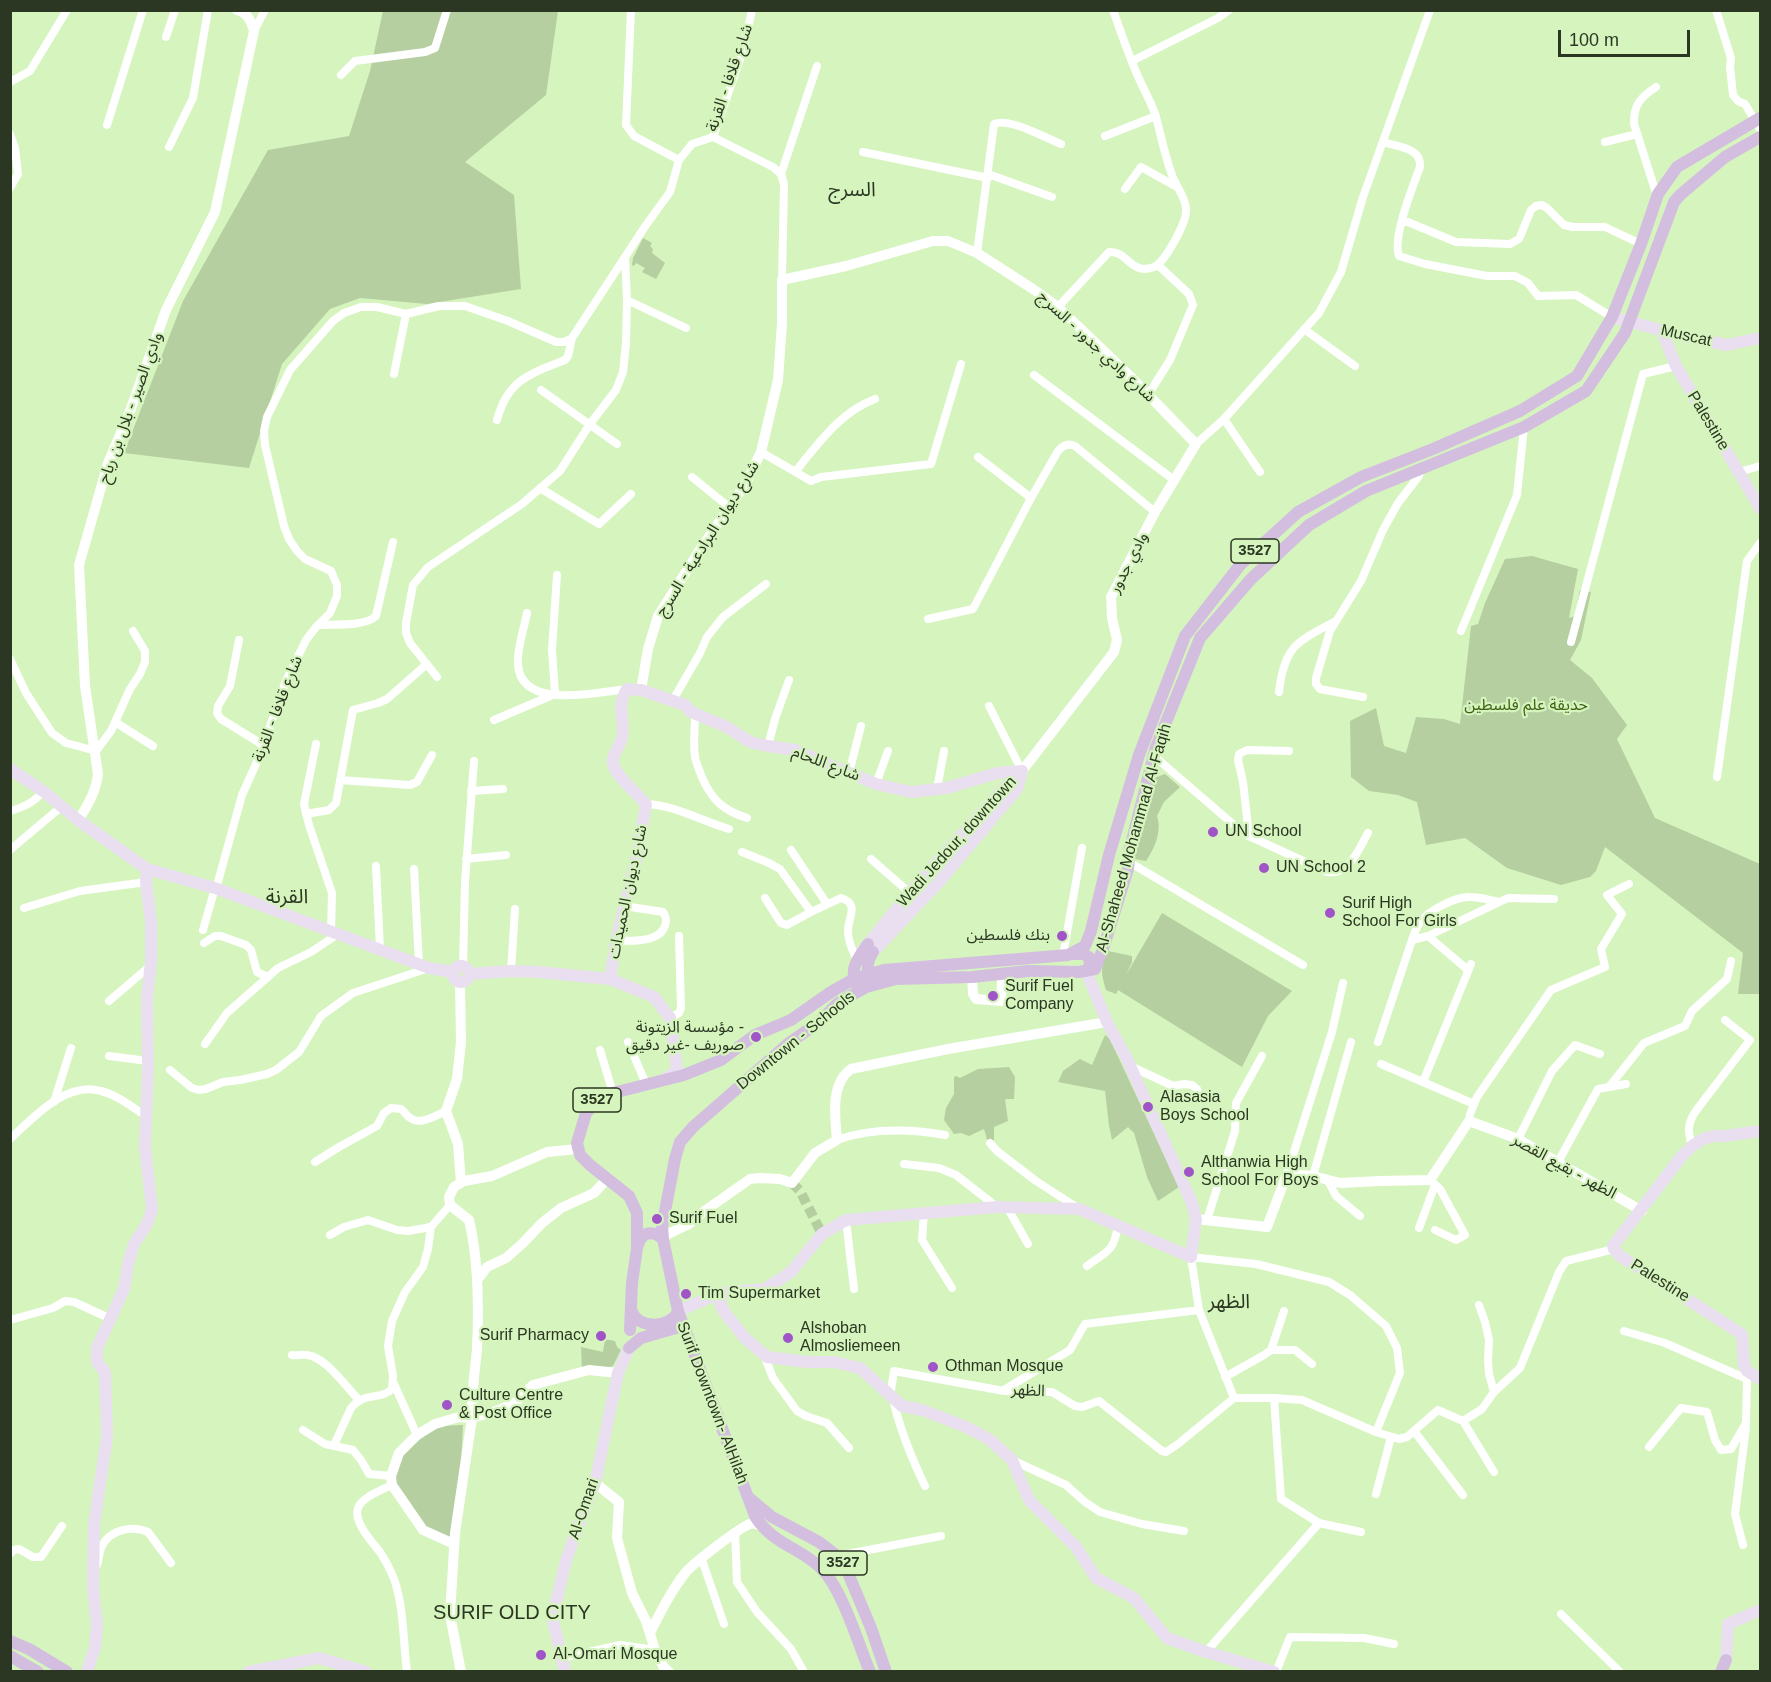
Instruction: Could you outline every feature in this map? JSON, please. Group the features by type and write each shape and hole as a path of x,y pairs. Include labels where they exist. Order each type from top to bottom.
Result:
{"main road":[{"name":"Al-Shaheed Mohammad Al-Faqih","path":"1065,955 1083,949 1087,944 1109,855 1139,755 1185,636 1240,565 1298,512 1360,477 1433,449 1520,411 1577,376 1612,316 1641,244 1657,196 1677,167 1759,122"},
{"name":"Al-Shaheed Mohammad Al-Faqih","path":"1028,971 1095,969 1116,909 1156,747 1200,638 1251,579 1309,525 1366,491 1524,427 1586,391 1625,333 1674,202 1725,157 1761,137"},
{"name":"Muscat","path":"1612,316 1662,331 1727,345 1761,338"},
{"name":"Palestine","path":"1662,331 1676,366 1761,508"},
{"path":"627,689 640,690"},
{"name":"شارع ديوان الحميدات","path":"610,979 616,941 639,849 646,804 617,772 613,763 623,737 621,706 627,689"},
{"name":"شارع اللحام","path":"640,690 685,705 695,714 727,727 750,742 795,750 876,784 911,792 947,788 997,773 1022,771"},
{"path":"10,770 43,791 78,820 147,869 216,888 424,966 461,974 511,971 610,979 654,997 670,1018 677,1060 677,1070 664,1080"},
{"name":"Wadi Jedour, downtown","path":"870,951 910,893 1014,776 1022,771"},
{"name":"Wadi Jedour, downtown","path":"855,958 870,951 939,882 1017,789 1022,771"},
{"path":"87,1671 95,1647 97,1625 93,1589 94,1524 107,1437 105,1372 98,1362 97,1348 124,1289 134,1245 147,1224 152,1209 145,1147 148,1061 147,998 151,921 146,882 147,869"},
{"path":"870,951 868,968 863,981 853,969 870,951"},
{"name":"3527","path":"826,995 884,970 981,961 1087,954 1090,963 1086,971"},
{"name":"3527","path":"826,995 855,958"},
{"path":"972,977 972,968 981,961"},
{"name":"Downtown - Schools","path":"663,1239 662,1227 680,1142 711,1111 789,1043 807,1032 863,981 972,977 1028,971"},
{"path":"631,1309 637,1320 652,1326 672,1319 678,1311 720,1293 765,1289 790,1272 822,1234 846,1220 1002,1207 1079,1209 1191,1257 1202,1219 1192,1203 1130,1065 1107,1022 1086,971"},
{"path":"826,995 831,999 830,1012"},
{"name":"Downtown - Schools","path":"578,1149 577,1143 586,1113 601,1096 684,1075 721,1060 755,1035 791,1020 826,995"},
{"path":"677,1060 685,1067 695,1071"},
{"name":"Palestine","path":"1747,1375 1740,1333 1620,1256 1614,1249 1614,1244 1692,1146 1703,1139 1714,1136 1761,1131"},
{"path":"578,1149 580,1155 590,1165 629,1196 636,1213 637,1248"},
{"path":"663,1239 656,1233 649,1233 640,1238 632,1283 632,1340 683,1326"},
{"name":"3527","path":"663,1239 678,1311"},
{"path":"720,1293 725,1313 745,1338 764,1354 772,1358 834,1362 856,1367 864,1371 902,1406 922,1410 964,1426 989,1439 1012,1460 1029,1500 1076,1547 1096,1578 1134,1598 1167,1638 1206,1652 1275,1671"},
{"name":"Surif Downtown- AlHilah","path":"678,1311 755,1516 774,1538 822,1569 832,1581 870,1671"},
{"name":"Al-Omari","path":"565,1671 553,1615 567,1557 595,1483 618,1373 632,1340"},
{"path":"1747,1375 1761,1379"},
{"name":"Surif Downtown- AlHilah","path":"747,1496 772,1517 819,1542 837,1556 848,1573 886,1671"},
{"path":"1725,1669 1728,1624 1761,1610"},
{"path":"10,1641 67,1671"},
{"path":"10,1656 38,1671"},
{"path":"248,1671 319,1658 366,1671"}],"street":[{"path":"10,82 30,71 67,10"},
{"path":"107,125 143,10"},
{"path":"166,37 175,10"},
{"path":"169,147 193,98 208,10"},
{"path":"237,10 247,15 254,31"},
{"path":"254,31 264,10"},
{"path":"340,75 356,61 425,52 435,48 447,10"},
{"path":"497,420 504,401 517,383 524,377 565,360 572,338 670,192 679,160 634,136 626,125 631,10"},
{"name":"شارع قلافا - القرنة","path":"679,160 692,144 712,137 742,51 752,10"},
{"path":"1058,307 1109,252 1118,253 1133,266 1141,269 1158,265 1165,257 1185,218 1186,208 1172,176 1156,116 1131,61 1113,10"},
{"path":"1131,61 1218,18 1228,10"},
{"path":"1196,444 1224,419 1319,313 1341,272 1363,197 1430,10"},
{"path":"1716,10 1731,58 1733,95 1745,104 1759,122"},
{"name":"وادي الصير - بلال بن رباح","path":"78,820 92,800 99,774 85,686 80,565 108,463 129,414 166,310 215,212 254,31"},
{"path":"782,280 783,184 781,174 817,66"},
{"path":"1656,87 1642,96 1635,111 1634,124 1657,196"},
{"path":"1105,136 1156,116"},
{"path":"977,253 992,128 996,123 1012,124 1061,144"},
{"path":"10,134 15,148 18,174 10,188"},
{"path":"1605,142 1637,134"},
{"path":"712,137 773,167 781,174"},
{"path":"1383,142 1413,151 1420,159 1420,166 1397,240 1397,253 1401,258 1487,276 1515,276 1528,283 1538,296 1576,295 1612,316"},
{"path":"863,152 988,176 1052,197"},
{"path":"1125,189 1141,167 1178,188"},
{"path":"1403,219 1456,242 1510,244 1519,239 1531,210 1542,205 1563,225 1605,227 1641,244"},
{"name":"شارع وادي جدور - السرج","path":"782,280 846,266 933,241 948,242 977,253 1058,307 1196,444"},
{"path":"437,677 410,643 406,633 413,585 428,567 522,504 560,471 590,424 616,390 623,372 627,300 625,257"},
{"path":"1148,395 1170,360 1193,305 1189,294 1158,265"},
{"name":"شارع ديوان البرادعية - السرج","path":"640,690 648,649 658,616 746,483 761,452 778,380 782,280"},
{"path":"627,300 686,328"},
{"name":"شارع قلافا - القرنة","path":"203,930 242,795 285,683 310,633 328,615 337,596 337,585 331,572 305,559 289,539 265,445 265,424 290,370 338,317 350,310 369,307 406,314 439,306 466,306 556,342 564,342 572,338"},
{"path":"394,374 406,314"},
{"path":"1304,329 1355,366"},
{"path":"761,452 811,481 821,477 931,464 961,364"},
{"path":"1571,642 1643,374 1676,366"},
{"path":"1035,375 1174,480"},
{"path":"541,390 617,444"},
{"path":"795,472 851,410 874,399"},
{"path":"1224,419 1260,472"},
{"path":"1461,632 1517,495 1524,427"},
{"path":"928,619 973,609 1060,448 1070,444 1076,446 1155,512"},
{"name":"وادي جدور","path":"1022,771 1114,652 1117,640 1112,618 1111,597 1155,512 1196,444"},
{"path":"978,457 1031,498"},
{"path":"1739,472 1761,466"},
{"path":"1362,697 1320,689 1316,684 1316,678 1325,644 1334,622 1361,581 1383,530 1398,503 1419,476 1421,468"},
{"path":"692,477 729,507"},
{"path":"540,488 599,524 631,494"},
{"path":"318,625 364,623 376,616 393,542"},
{"path":"1717,777 1747,561 1761,543"},
{"path":"555,694 552,650 557,574"},
{"path":"673,700 707,637 723,617 766,584"},
{"path":"527,613 518,662 520,674 531,688 542,693 555,694 627,689"},
{"path":"1279,692 1282,670 1290,651 1303,638 1334,622"},
{"path":"10,659 27,693 52,733 66,743 96,751 111,731 145,662 146,651 133,631"},
{"path":"238,640 230,686 217,712 221,718 263,745"},
{"path":"306,814 327,810 336,802 353,710 378,704 387,699 427,664"},
{"path":"768,746 789,680"},
{"path":"494,720 555,694"},
{"path":"989,706 1022,771"},
{"path":"695,714 695,758 705,785 712,798 731,812 747,818"},
{"path":"115,722 153,746"},
{"path":"849,773 861,726"},
{"path":"205,1044 226,1013 278,968 311,952 334,932 332,893 304,804 316,744"},
{"path":"1249,836 1239,754 1247,750 1289,751"},
{"path":"876,784 888,751"},
{"path":"937,789 944,751"},
{"path":"340,780 410,785 417,782 432,754"},
{"path":"1154,756 1249,836 1323,871 1334,873 1348,866 1368,833"},
{"path":"461,1182 458,1144 446,1111 457,1080 461,1042 461,974 466,859 474,761"},
{"path":"471,791 503,789"},
{"path":"10,811 32,802 43,791"},
{"path":"646,804 656,804 729,829"},
{"path":"10,850 61,807"},
{"path":"1065,955 1082,848"},
{"path":"791,850 827,904"},
{"path":"742,852 770,862 780,869 811,912"},
{"path":"466,859 506,855"},
{"path":"871,860 910,893"},
{"path":"1128,862 1303,965"},
{"path":"376,866 380,949"},
{"path":"170,1070 192,1088 199,1090 223,1082 267,1074 299,1052 321,1016 353,993 424,966 414,869"},
{"path":"24,908 80,891 146,882"},
{"path":"1419,1228 1433,1183 1469,1121 1477,1097 1551,990 1605,967 1601,949 1622,914 1607,896 1629,884"},
{"path":"1378,1042 1412,940 1422,919 1447,903 1467,897 1499,902"},
{"path":"765,898 785,925 841,898 847,900 852,910 848,932 855,958"},
{"path":"1412,940 1428,936 1508,898 1554,899"},
{"path":"616,941 652,938 660,934 664,928 665,915 663,912 624,906"},
{"path":"511,971 514,909"},
{"path":"204,943 221,936 246,945 251,951 257,970 268,977"},
{"path":"670,1018 678,1014 681,1008 679,936"},
{"path":"1423,1082 1470,967 1428,936"},
{"path":"1609,1087 1644,1043 1685,1026 1692,1011 1727,979 1731,961"},
{"path":"110,1001 150,966"},
{"path":"972,977 974,996 978,1000 1001,998 1002,980 1014,972"},
{"path":"1262,1056 1236,1102 1235,1131 1202,1219 1267,1227 1287,1174 1332,1032 1343,983"},
{"path":"1692,1146 1688,1123 1750,1040 1725,1020"},
{"path":"837,1140 835,1117 838,1086 842,1077 851,1070 948,1049 1107,1022"},
{"path":"628,1042 646,1084"},
{"path":"1313,1176 1351,1042"},
{"path":"1518,1139 1552,1071 1575,1045 1600,1054"},
{"path":"54,1102 71,1048"},
{"path":"600,1050 612,1093"},
{"path":"110,1056 148,1061"},
{"path":"1381,1064 1474,1104"},
{"path":"1130,1065 1173,1086 1192,1085 1197,1089 1200,1098"},
{"path":"1558,1162 1598,1089 1626,1084"},
{"path":"10,1139 54,1102 77,1091 94,1089 108,1093 146,1116"},
{"path":"315,1162 377,1126 384,1113 391,1108 401,1108 411,1119 419,1121 446,1111"},
{"name":"الظهر - بقيع القصر","path":"1469,1121 1518,1139 1642,1210"},
{"path":"663,1239 668,1234 689,1224 750,1179 780,1179 792,1183 815,1153 837,1140 875,1131 919,1131 945,1135"},
{"path":"990,1143 1036,1181 1079,1209"},
{"path":"460,1671 450,1615 454,1544 472,1418 477,1348 478,1279 470,1220 450,1206 448,1197 451,1190 461,1182 492,1176 547,1152 578,1149"},
{"path":"904,1164 939,1168 956,1175 1002,1207 1028,1244"},
{"path":"1287,1174 1313,1176 1340,1183 1380,1180 1433,1183 1440,1189 1465,1235 1456,1240 1435,1230"},
{"path":"478,1279 483,1270 506,1258 561,1208 594,1193 608,1178"},
{"path":"1327,1179 1336,1196 1360,1216"},
{"path":"417,1435 394,1383 388,1353 389,1331 400,1301 423,1267 431,1227 450,1206"},
{"path":"924,1213 922,1240 952,1288"},
{"path":"330,1235 344,1227 368,1220 397,1230 431,1227"},
{"path":"846,1220 854,1289"},
{"path":"1087,1266 1106,1254 1116,1240 1118,1225"},
{"path":"1463,1421 1482,1409 1494,1392 1520,1368 1559,1272 1566,1261 1614,1249"},
{"path":"1376,1432 1400,1373 1397,1348 1386,1326 1350,1295 1329,1282 1256,1264 1191,1257 1199,1310 1234,1398 1302,1400 1376,1432 1400,1439 1407,1437 1438,1410 1463,1421 1494,1472"},
{"path":"10,1320 68,1301 111,1319"},
{"path":"1479,1305 1489,1340 1489,1374 1494,1392"},
{"name":"الظهر","path":"1004,1390 1070,1350 1085,1324 1199,1310"},
{"path":"1271,1350 1284,1311"},
{"path":"1624,1331 1665,1343 1747,1375 1746,1423 1735,1514 1743,1545"},
{"path":"1225,1377 1271,1350 1295,1350 1312,1364"},
{"path":"764,1354 773,1378 797,1411 827,1424 849,1448"},
{"path":"292,1355 308,1355 322,1361 338,1375 359,1400"},
{"path":"407,1671 399,1596 392,1574 380,1552 368,1538 357,1514 358,1507 391,1480 399,1453 417,1435 435,1424 459,1417 472,1418 499,1410 516,1402 533,1385 589,1370 618,1373"},
{"path":"925,1486 898,1422 892,1397 894,1371 1004,1390"},
{"path":"334,1445 351,1408 359,1400 387,1393 392,1389 394,1383"},
{"name":"الظهر","path":"1004,1390 1052,1392 1075,1406 1082,1407 1099,1401 1166,1452 1234,1398"},
{"path":"1274,1398 1281,1499 1319,1523 1361,1532"},
{"path":"1649,1447 1681,1408 1707,1412 1720,1450 1731,1449 1746,1423"},
{"path":"303,1430 325,1443 353,1450 369,1474 391,1480 423,1530 454,1544"},
{"path":"1414,1431 1463,1495"},
{"path":"1376,1494 1391,1437"},
{"path":"1012,1460 1066,1485 1098,1511 1142,1524 1184,1531"},
{"path":"595,1483 619,1502 617,1538 632,1593 655,1650 663,1666 669,1671"},
{"path":"650,1633 660,1612 687,1572 735,1532 754,1523 763,1527"},
{"path":"1206,1652 1319,1523"},
{"path":"10,1554 19,1549 34,1558 42,1556 62,1526"},
{"path":"93,1589 101,1547 107,1538 117,1532 136,1529 148,1532 171,1563"},
{"path":"735,1532 737,1582 757,1612 791,1648 804,1671"},
{"path":"837,1556 941,1536"},
{"path":"702,1560 724,1624"},
{"path":"1561,1614 1620,1671"},
{"path":"1275,1671 1290,1637 1364,1638 1394,1644"},
{"path":"561,1658 620,1645 655,1650"}],"green space":[{"path":"383,11 558,11 546,95 465,162 514,195 521,289 427,304 360,298 330,309 282,364 249,468 124,453 183,301 268,150 349,136 370,71"},
{"path":"643,238 652,243 650,246 653,249 652,253 665,263 656,279 642,272 645,268 636,263 632,265"},
{"name":"حديقة علم فلسطين","path":"1532,556 1578,569 1569,618 1575,616 1580,590 1591,592 1581,640 1570,660 1592,678 1627,725 1617,739 1655,818 1760,864 1760,994 1738,994 1743,953 1605,847 1596,871 1590,877 1561,885 1507,868 1465,838 1426,845 1417,802 1398,795 1369,791 1351,777 1350,721 1376,708 1384,746 1406,753 1416,717 1444,719 1460,724 1471,626 1478,624 1505,559"},
{"path":"1165,774 1180,787 1164,802 1157,816 1158,833 1155,845 1146,861 1135,859 1132,846 1154,778"},
{"path":"1162,913 1292,991 1268,1016 1242,1067 1118,990 1116,994 1106,990 1102,970 1108,951 1132,956 1132,962 1126,975"},
{"path":"1105,1035 1114,1048 1179,1187 1158,1201 1147,1177 1134,1133 1128,1127 1112,1140 1105,1091 1058,1082 1063,1071 1080,1059 1092,1065"},
{"path":"1009,1067 1015,1077 1014,1099 1005,1099 1008,1121 994,1127 994,1140 988,1143 984,1129 969,1136 961,1133 954,1134 944,1120 946,1108 954,1094 954,1077 960,1078 978,1069"},
{"path":"605,1339 615,1341 621,1350 613,1366 582,1370 581,1347 603,1352"},
{"path":"463,1425 457,1542 425,1528 394,1480 401,1454 437,1426"}],"tunnel":[{"path":"792,1183 800,1191 822,1234"}],"place":[{"name":"UN School","path":"1213,832"},
{"name":"UN School 2","path":"1264,868"},
{"name":"Surif High School For Girls","path":"1330,913"},
{"name":"بنك فلسطين","path":"1062,936"},
{"name":"Surif Fuel Company","path":"993,996"},
{"name":"مؤسسة الزيتونة - صوريف -غير دقيق","path":"756,1037"},
{"name":"Alasasia Boys School","path":"1148,1107"},
{"name":"Althanwia High School For Boys","path":"1189,1172"},
{"name":"Surif Fuel","path":"657,1219"},
{"name":"Tim Supermarket","path":"686,1294"},
{"name":"Surif Pharmacy","path":"601,1336"},
{"name":"Alshoban Almosliemeen","path":"788,1338"},
{"name":"Othman Mosque","path":"933,1367"},
{"name":"Culture Centre & Post Office","path":"447,1405"},
{"name":"Al-Omari Mosque","path":"541,1655"}],"district":[{"name":"السرج","path":"852,190"},
{"name":"القرنة","path":"287,897"},
{"name":"الظهر","path":"1229,1302"},
{"name":"SURIF OLD CITY","path":"512,1613"}]}
